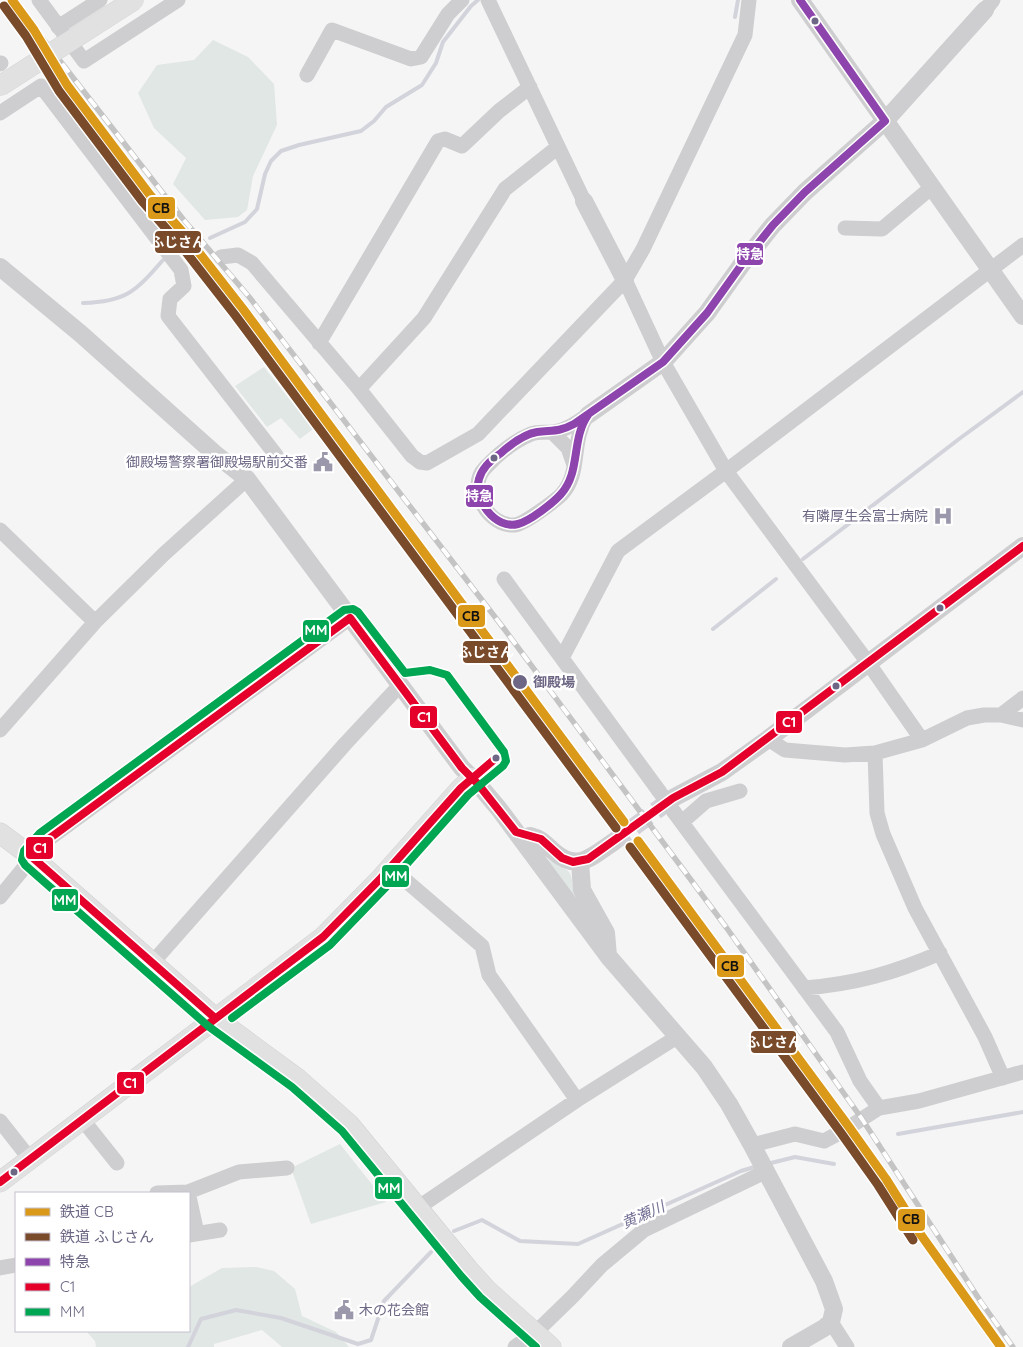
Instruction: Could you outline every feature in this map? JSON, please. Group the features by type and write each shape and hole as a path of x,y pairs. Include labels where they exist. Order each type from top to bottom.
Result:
{"main road":[{"path":"0,86 134,0"},
{"path":"0,1182 323,937 390,868 472,778"},
{"path":"0,833 32,857 215,1018 298,1079 349,1124 481,1283 551,1347"}],"street":[{"path":"39,0 84,61 178,0"},
{"path":"58,27 100,0"},
{"path":"307,75 332,30 411,59 421,57 448,14 462,0"},
{"path":"221,257 238,255 252,263 359,389 412,456 420,462 428,463 478,434 625,280 643,249 745,35 749,0"},
{"path":"800,0 1023,316"},
{"path":"488,1 584,201 625,280 663,362 726,471 869,664 922,740"},
{"path":"588,415 581,429 570,482 562,494 525,522 514,525 502,522 491,515 479,498 477,487 479,477 484,469 506,449 532,434 542,431 564,430 663,362 707,313 745,260 773,226 805,192 884,121 989,5"},
{"path":"0,113 41,86 181,270 184,286 170,299 168,316 276,455"},
{"path":"319,343 438,141 445,139 462,146 499,111 530,87"},
{"path":"359,389 424,318 504,189 558,147"},
{"path":"845,228 882,229 932,188"},
{"path":"562,658 618,551 1023,245"},
{"path":"0,267 81,334 214,453 247,479 462,768 523,834 608,956 704,1067 754,1150 824,1281 834,1309 831,1322 791,1347"},
{"path":"552,432 568,448 574,468"},
{"path":"0,730 95,622 164,554 247,479"},
{"path":"0,530 95,622"},
{"path":"672,806 708,779 722,772 768,739 1023,546"},
{"path":"504,578 837,1032 860,1081 879,1108"},
{"path":"0,897 46,841 350,618"},
{"path":"153,962 345,744 401,684"},
{"path":"1001,715 1023,698"},
{"path":"768,739 785,750 845,755 875,753 922,740 966,718 1001,715 1023,720"},
{"path":"875,753 877,813 883,834 915,908 985,1037 1003,1078"},
{"path":"708,779 716,798"},
{"path":"672,806 716,798 740,791"},
{"path":"523,834 541,839 562,858 574,862 588,859 612,843"},
{"path":"580,862 582,890 606,934 608,956"},
{"path":"390,868 482,946 490,975 577,1100"},
{"path":"804,988 832,986 878,977 911,966 940,953"},
{"path":"419,1207 577,1100 677,1037"},
{"path":"754,1150 795,1134 824,1141 879,1108 919,1101 1023,1072"},
{"path":"82,1119 116,1163"},
{"path":"0,1121 30,1159"},
{"path":"188,1192 239,1172 286,1168"},
{"path":"515,1347 535,1333 602,1264 644,1230 765,1172"},
{"path":"190,1209 193,1234 220,1230"},
{"path":"0,1268 15,1265"},
{"path":"831,1322 847,1347"}],"shaded area":[{"path":"213,40 248,57 274,84 277,125 253,176 247,210 238,217 205,220 173,184 186,158 154,128 138,93 157,65 194,60"},
{"path":"264,367 313,429 300,439 281,418 267,427 235,386"},
{"path":"546,858 570,873 575,899"},
{"path":"340,1144 386,1202 311,1224 291,1168"},
{"path":"256,1267 274,1271 295,1289 302,1316 336,1332 349,1347 282,1347 262,1330 214,1344 214,1347 96,1347 95,1341 87,1332 190,1332 190,1286 222,1268"}],"waterway":[{"path":"210,238 245,222 257,209 265,174 271,161 281,151 361,131 374,121 386,107 422,85 436,63 443,42 471,6 478,0"},
{"path":"735,17 738,0"},
{"path":"83,303 110,300 129,293 145,280 163,260 168,258"},
{"path":"803,559 1023,392"},
{"path":"713,629 776,579"},
{"name":"黄瀬川","path":"898,1134 1023,1112"},
{"name":"黄瀬川","path":"767,1164 795,1157 834,1164"},
{"name":"黄瀬川","path":"454,1231 482,1220 520,1241 578,1244 741,1171 758,1166"},
{"name":"黄瀬川","path":"188,1347 201,1319 236,1310 281,1318 358,1344 371,1340 384,1301 431,1252"}],"tunnel":[{"path":"612,843 673,798"}],"railway":[{"path":"34,30 183,219 250,298 505,630 726,927 862,1119 981,1302 1013,1347"}],"rail line":[{"name":"CB","path":"12,0 34,30 67,85 150,195 186,236 243,309 624,822"},
{"name":"ふじさん","path":"4,6 26,36 59,91 142,201 178,242 235,315 616,828"},
{"name":"CB","path":"638,841 849,1127 886,1179 921,1235 1001,1347"},
{"name":"ふじさん","path":"630,847 841,1133 878,1185 913,1240"}],"transit line":[{"name":"特急","path":"800,0 885,121"},
{"name":"特急","path":"588,415 579,434 571,476 561,494 541,511 518,524 509,525 494,518 483,504 478,487 480,475 488,464 522,437 537,432 560,430 569,427 663,362 707,313 773,225 805,192 885,121"},
{"name":"C1","path":"215,1018 32,857 46,841 350,618 462,768 478,784 516,832 541,839 562,858 573,862 588,859 673,798 722,772 1023,546"},
{"name":"MM","path":"232,1018 330,945 388,885 468,795 503,766 506,761 504,752 447,675 430,670 405,673 358,612 353,609 344,610 40,833 24,851 22,860 25,865 208,1026 292,1087 342,1131 461,1276 480,1297 536,1347"},
{"name":"C1","path":"0,1182 323,937 381,878 461,788 496,758"}],"place":[{"name":"御殿場警察署御殿場駅前交番","path":"323,462"},
{"name":"有隣厚生会富士病院","path":"943,516"},
{"name":"御殿場","path":"520,682"},
{"name":"木の花会館","path":"344,1310"}]}
